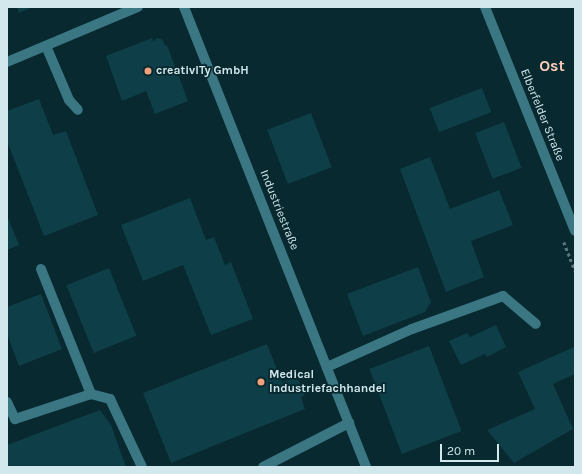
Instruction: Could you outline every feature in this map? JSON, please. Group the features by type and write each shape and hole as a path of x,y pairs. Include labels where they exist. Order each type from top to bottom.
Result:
{"street":[{"path":"7,62 138,7"},
{"name":"Industriestraße","path":"184,7 366,467"},
{"name":"Elberfelder Straße","path":"485,7 570,205 575,231"},
{"path":"46,46 68,100 78,110"},
{"path":"41,269 91,394"},
{"path":"327,367 412,329 503,296 536,324"},
{"path":"7,402 15,419 91,394 110,399 142,467"},
{"path":"263,467 349,423"}],"building":[{"path":"17,7 33,7 19,13"},
{"path":"152,38 153,41 158,38 163,40 165,46 167,45 188,101 155,114 146,91 122,101 106,56"},
{"path":"482,88 491,112 439,132 430,108"},
{"path":"39,99 53,135 66,131 98,215 44,236 7,141 7,111"},
{"path":"311,113 332,167 288,184 267,130"},
{"path":"504,122 522,168 493,179 475,133"},
{"path":"430,157 450,209 499,190 513,225 471,241 484,277 446,292 400,169"},
{"path":"190,198 206,240 214,237 225,265 231,262 253,319 211,335 183,265 143,281 121,225"},
{"path":"7,215 19,245 7,250"},
{"path":"418,267 431,302 425,312 363,336 347,294"},
{"path":"109,268 136,336 94,353 66,285"},
{"path":"41,294 62,349 19,366 7,334 7,307"},
{"path":"496,325 506,347 487,357 485,354 461,365 449,341 467,333 470,337"},
{"path":"267,344 282,382 297,376 305,395 301,397 305,409 171,463 143,393"},
{"path":"429,346 462,431 402,454 369,369"},
{"path":"574,347 575,374 553,384 573,429 514,463 487,430 535,409 518,372"},
{"path":"100,410 111,425 126,467 7,467 7,445"}],"place":[{"name":"creativITy GmbH","path":"148,71"},
{"name":"Medical Industriefachhandel","path":"261,382"}],"district":[{"name":"Ost","path":"552,66"}]}
